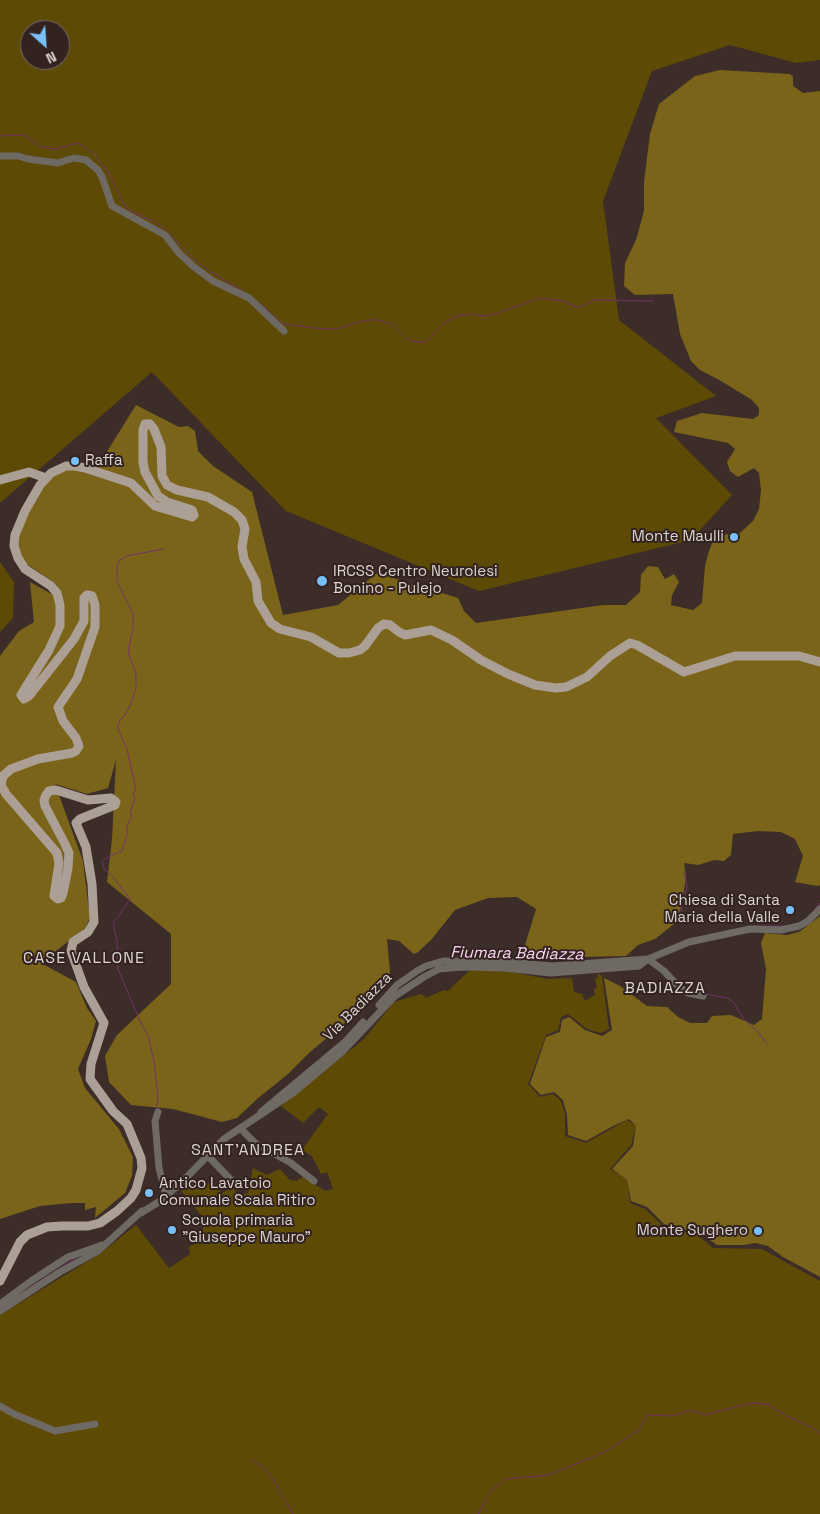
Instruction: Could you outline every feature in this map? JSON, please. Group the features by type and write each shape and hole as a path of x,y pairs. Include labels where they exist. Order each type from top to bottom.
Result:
{"main road":[{"path":"0,1281 20,1242 27,1234 47,1227 94,1225 117,1211 133,1195 141,1174 142,1162 128,1126 113,1111 90,1079 91,1064 104,1023 84,987 71,951 73,942 90,930 94,920 92,887 86,847 76,823 80,819 115,805 116,802 111,798 88,800 56,790 49,791 46,794 44,804 69,853 62,896 58,899 54,896 59,866 57,853 6,794 1,785 3,776 11,769 38,759 70,754 76,751 79,746 78,740 63,721 58,707 77,679 95,627 95,605 92,596 87,595 84,598 84,621 79,632 29,696 24,699 21,695 50,650 60,626 60,608 57,592 25,569 18,558 14,546 15,535 25,511 34,494 53,472 64,466 80,467 131,483 155,506 192,517 194,515 192,510 160,498 145,472 143,430 145,424 149,424 154,429 160,444 162,476 166,485 177,490 208,497 234,512 242,520 245,529 242,547 244,559 256,582 258,601 270,623 280,629 311,636 339,653 360,650 378,628 384,624 390,625 405,634 431,630 452,640 481,660 508,674 535,685 556,688 569,686 584,678 613,653 630,643 637,645 684,672 735,656 799,656 820,662"},
{"path":"0,480 29,472 46,478"}],"street":[{"path":"0,156 18,156 58,163 74,158 86,160 98,170 102,177 112,206 165,235 179,253 194,267 214,281 249,298 284,331"},
{"name":"Via Badiazza","path":"107,1244 141,1213 176,1187 224,1139 255,1117 345,1042 422,968 444,961 498,961 552,966 648,959 689,942 750,929 781,930 794,928 808,921 820,909"},
{"path":"648,959 664,971 679,988 688,993 703,996"},
{"path":"158,1112 155,1121 159,1168 166,1194"},
{"path":"240,1128 254,1143 291,1163 314,1181"},
{"path":"207,1155 231,1180"},
{"path":"0,1304 31,1280 68,1257 107,1244"},
{"path":"0,1311 107,1244"},
{"path":"0,1406 55,1431 96,1424"}],"shaded area":[{"path":"0,0 820,0 820,60 796,63 730,45 652,71 603,201 619,320 716,396 656,418 732,495 691,540 479,591 286,511 152,372 0,503"},
{"path":"720,70 790,74 793,77 793,86 803,93 820,91 820,885 795,882 803,856 795,839 781,832 758,831 733,834 731,855 724,861 714,860 698,865 684,863 686,877 683,896 680,911 674,924 655,939 638,945 626,956 522,955 536,909 517,897 488,898 455,910 431,940 414,954 399,941 387,939 390,972 388,979 376,997 310,1052 288,1074 237,1118 222,1122 173,1109 131,1105 109,1082 105,1056 117,1035 171,984 171,934 107,882 112,839 116,760 108,788 87,794 55,784 83,861 90,918 85,928 41,963 76,982 87,1008 96,1021 91,1039 78,1069 85,1088 119,1129 133,1157 132,1176 125,1193 95,1218 96,1207 85,1210 85,1203 72,1203 40,1206 0,1219 0,656 19,631 34,622 30,582 62,600 62,594 56,584 28,565 19,553 17,539 31,505 48,479 68,468 93,474 136,405 179,427 188,426 195,431 198,451 213,466 252,492 283,615 338,605 377,573 458,598 464,611 476,623 603,605 626,605 640,592 641,575 648,566 658,567 665,579 674,574 679,582 672,595 671,605 693,610 702,603 705,566 714,538 720,535 740,533 753,521 759,509 761,490 759,473 754,468 738,477 730,471 727,462 735,449 728,443 674,432 677,421 702,413 753,419 759,415 759,408 752,400 700,370 691,361 680,334 673,294 635,295 624,286 625,263 636,240 644,211 644,182 650,134 659,104 695,76"},
{"path":"0,562 14,582 13,618 0,632"},
{"path":"820,916 820,1277 783,1257 768,1246 755,1243 717,1245 697,1231 664,1224 647,1207 631,1201 627,1180 612,1169 633,1146 636,1126 629,1119 586,1141 568,1135 567,1115 563,1100 554,1092 541,1095 530,1084 546,1037 560,1032 562,1020 569,1017 585,1030 602,1036 612,1030 604,978 620,986 647,1006 667,1007 678,1017 690,1023 707,1023 712,1016 731,1015 754,1025 762,1019 766,969 761,943 765,933 787,935 799,932"},
{"path":"469,971 505,971 548,979 572,978 574,992 582,994 585,1001 595,995 594,989 597,988 595,979 598,978 597,973 602,976 609,1029 601,1033 587,1029 568,1014 561,1017 558,1030 546,1035 528,1084 540,1097 553,1094 561,1101 565,1114 565,1136 586,1143 627,1120 636,1126 631,1145 610,1169 627,1180 630,1203 645,1209 663,1226 696,1234 713,1248 762,1249 820,1281 820,1514 0,1514 0,1315 98,1255 136,1225 169,1268 190,1254 189,1247 200,1241 204,1219 180,1189 190,1180 197,1188 202,1189 210,1182 222,1193 235,1185 236,1195 248,1193 253,1168 267,1175 280,1169 290,1180 296,1181 303,1177 325,1191 333,1189 327,1172 321,1174 312,1156 304,1151 304,1147 328,1114 319,1107 303,1123 281,1106 364,1039 394,1002 421,994 426,998 444,990 448,991"}],"waterway":[{"path":"0,136 24,135 41,147 47,148 58,149 76,143 85,147 94,154 109,173 123,203 129,210 155,222 166,230 195,260 243,291"},
{"path":"255,299 283,324 336,329 367,320 379,320 393,325 407,339 416,342 426,342 444,323 457,316 495,314 540,298 563,301 578,308 594,300 653,301"},
{"path":"156,1110 158,1098 154,1061 148,1036 118,969 114,922 130,899 113,877 104,869 102,861 122,851 127,836 127,825 132,817 130,812 135,799 133,794 136,790 127,749 119,732 118,725 130,706 136,689 136,674 129,655 133,614 117,581 117,565 120,560 127,556 163,549"},
{"path":"681,921 687,887 684,872"},
{"name":"Fiumara Badiazza","path":"814,910 820,903"},
{"name":"Fiumara Badiazza","path":"755,926 785,926"},
{"path":"705,994 728,998 733,1002 744,1019 767,1044"},
{"name":"Fiumara Badiazza","path":"27,1289 76,1258"},
{"path":"478,1514 490,1492 506,1479 549,1475 605,1452 639,1430 648,1415 673,1416 691,1410 706,1415 755,1403 767,1404 792,1419 812,1427 820,1434"},
{"path":"251,1459 265,1469 272,1478 293,1514"}],"place":[{"name":"Raffa","path":"75,461"},
{"name":"Monte Maulli","path":"734,537"},
{"name":"IRCSS Centro Neurolesi Bonino - Pulejo","path":"322,581"},
{"name":"Chiesa di Santa Maria della Valle","path":"790,910"},
{"name":"Antico Lavatoio Comunale Scala Ritiro","path":"149,1193"},
{"name":"Scuola primaria \"Giuseppe Mauro\"","path":"172,1230"},
{"name":"Monte Sughero","path":"758,1231"}],"district":[{"name":"CASE VALLONE","path":"84,959"},
{"name":"BADIAZZA","path":"665,989"},
{"name":"SANT'ANDREA","path":"248,1151"}]}
